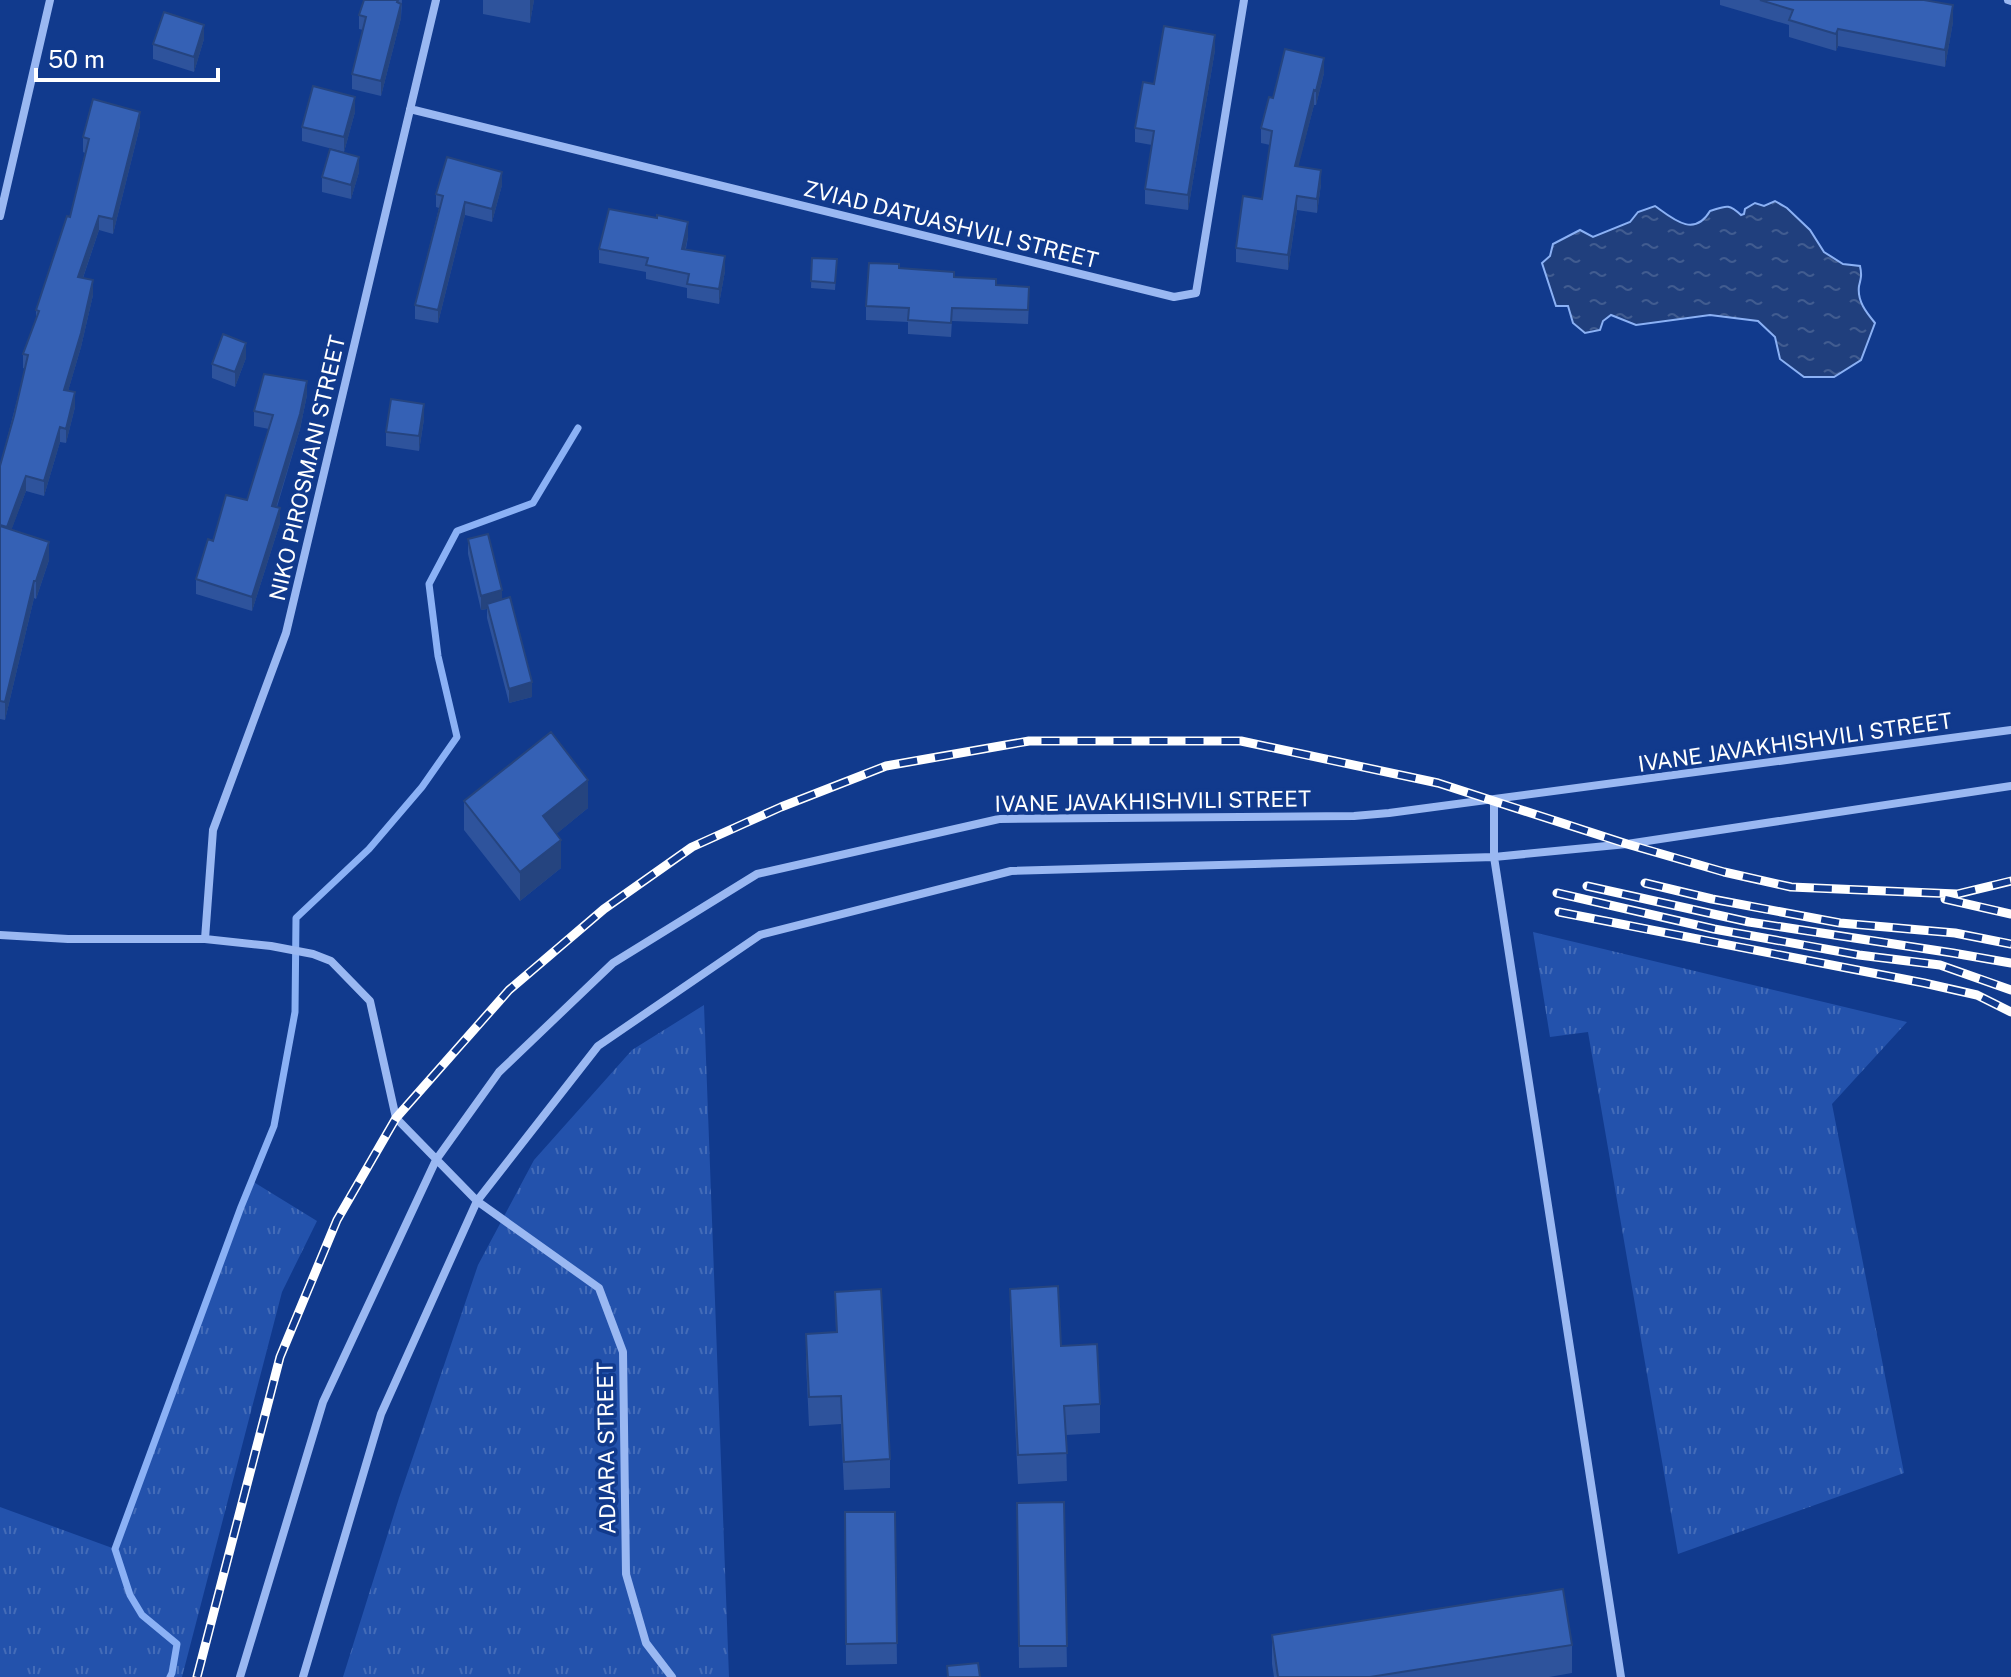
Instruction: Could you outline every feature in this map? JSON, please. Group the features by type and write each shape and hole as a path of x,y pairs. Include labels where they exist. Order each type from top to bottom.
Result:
{"street":[{"path":"0,216 50,0"},
{"name":"NIKO PIROSMANI STREET","path":"205,939 213,830 286,633 436,0"},
{"name":"ZVIAD DATUASHVILI STREET","path":"410,109 1174,297 1196,293 1244,0"},
{"name":"IVANE JAVAKHISHVILI STREET","path":"240,1677 323,1402 436,1160 499,1072 613,963 757,874 999,819 1354,816 1494,801 2011,730"},
{"path":"303,1677 381,1414 477,1201 598,1046 760,935 1011,871 1494,857 1627,844 2011,786"},
{"path":"1494,801 1494,857 1621,1677"},
{"path":"0,935 68,939 205,939"},
{"name":"ADJARA STREET","path":"205,939 271,946 313,954 331,961 370,1001 396,1118 477,1201 599,1288 623,1352 626,1574 646,1643 672,1677"}],"green space":[{"path":"1533,932 1907,1022 1832,1104 1904,1473 1678,1554 1588,1032 1550,1037"},
{"path":"704,1005 729,1677 343,1677 399,1498 478,1265 534,1160 632,1050"},
{"path":"252,1181 317,1221 282,1292 182,1677 0,1677 0,1507 115,1549"}],"water":[{"path":"1775,201 1810,230 1824,252 1843,264 1860,266 1859,297 1875,323 1861,360 1834,377 1804,377 1780,359 1775,337 1758,321 1710,315 1636,325 1611,315 1603,321 1600,330 1585,333 1573,323 1568,306 1556,306 1542,263 1550,256 1553,244 1580,230 1593,237 1630,222 1638,212 1655,206 1683,224 1690,225 1720,208 1730,207 1741,215 1755,203 1764,206"}],"building":[{"path":"364,0 398,0 401,4 381,81 352,74 366,17 359,15"},
{"path":"1760,0 1924,0 1953,5 1945,50 1838,29 1836,34 1789,20 1793,10"},
{"path":"164,12 204,25 194,57 153,44"},
{"path":"1164,26 1215,35 1188,195 1145,189 1154,131 1135,128 1143,82 1154,84"},
{"path":"1285,49 1324,58 1295,166 1321,170 1317,199 1297,196 1288,255 1236,248 1243,196 1262,199 1272,131 1261,128 1269,97 1273,98"},
{"path":"313,86 355,97 344,137 302,127"},
{"path":"93,99 140,112 113,219 99,216 78,277 93,280 64,390 75,392 66,429 60,427 44,481 26,476 7,527 0,525 0,466 28,355 23,354 67,216 70,217 89,139 83,137"},
{"path":"330,149 359,157 351,185 322,177"},
{"path":"447,157 502,172 492,209 465,202 438,310 415,305 443,196 436,194"},
{"path":"609,209 688,222 682,249 725,256 719,289 687,284 689,274 646,265 648,258 599,249"},
{"path":"812,258 837,259 835,283 811,281"},
{"path":"869,263 954,272 954,277 996,279 996,285 1029,287 1028,310 952,308 951,323 908,320 909,308 866,306"},
{"path":"223,334 246,343 235,372 212,364"},
{"path":"264,374 307,381 272,506 280,508 252,597 196,579 208,539 213,541 226,495 247,500 273,415 254,411"},
{"path":"391,399 424,404 419,436 386,432"},
{"path":"0,526 49,542 34,581 5,702 0,701"},
{"path":"488,534 502,590 481,596 468,539"},
{"path":"510,597 532,682 509,689 487,604"},
{"path":"551,732 588,780 543,816 561,840 520,872 464,801"},
{"path":"1058,1286 1061,1346 1097,1344 1100,1404 1064,1406 1067,1453 1018,1455 1010,1289"},
{"path":"881,1289 890,1459 844,1462 841,1396 809,1397 806,1334 837,1332 835,1292"},
{"path":"1064,1502 1067,1646 1019,1646 1017,1503"},
{"path":"845,1512 895,1512 897,1643 846,1644"},
{"path":"1563,1589 1572,1645 1370,1677 1278,1677 1272,1635"},
{"path":"978,1663 980,1677 948,1677 947,1666"}],"waterway":[{"path":"170,1677 177,1644 142,1615 130,1595 115,1549 274,1126 295,1012 296,918 369,849 422,787 457,737 438,656 429,584 457,531 533,503 578,428"}],"railway":[{"path":"197,1677 280,1357 337,1220 396,1118 509,990 604,909 692,847 781,807 886,766 1029,741 1241,741 1438,783 1627,844 1724,872 1791,887 1957,894 2011,881"},
{"path":"1645,883 1840,923 1955,933 2011,944"},
{"path":"1587,886 1749,922 2011,963"},
{"path":"1557,893 1714,929 1859,955 1940,965 2011,990"},
{"path":"1945,899 2011,914"},
{"path":"1559,912 1924,983 1977,995 2011,1012"}]}
